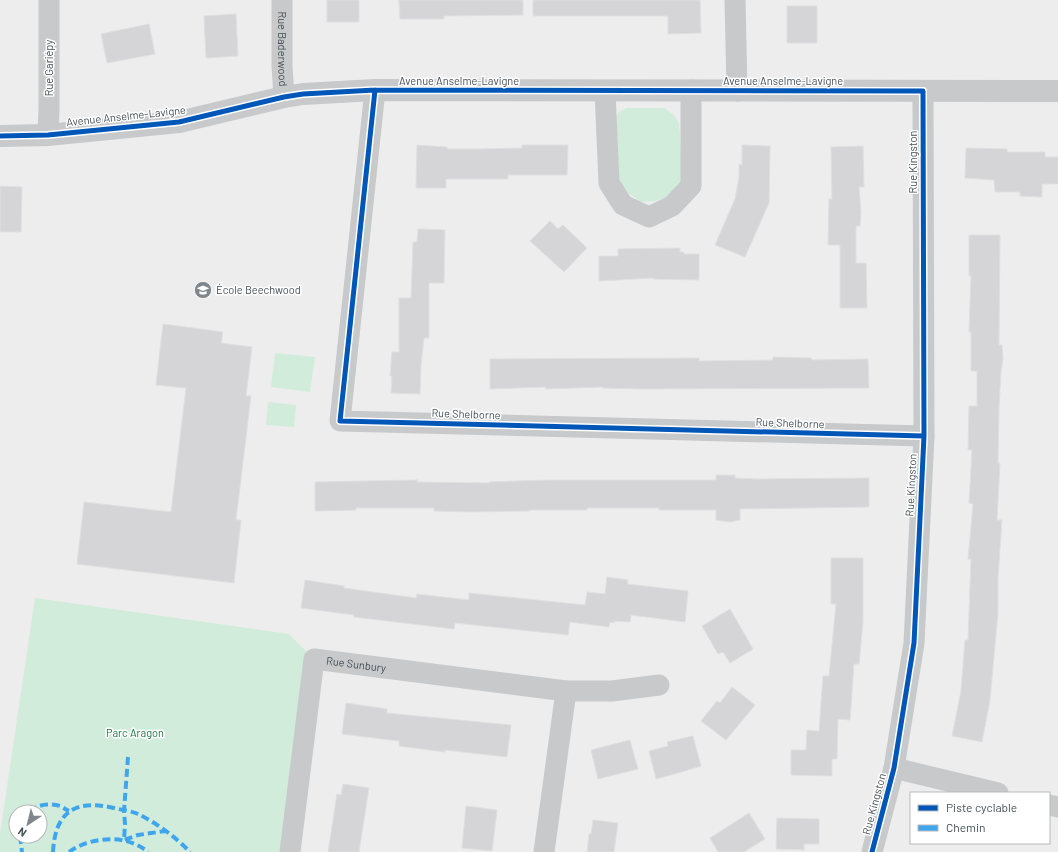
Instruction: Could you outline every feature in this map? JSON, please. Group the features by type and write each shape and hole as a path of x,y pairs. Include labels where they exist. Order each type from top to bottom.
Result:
{"street":[{"name":"Rue Gariépy","path":"48,135 50,110 49,0"},
{"name":"Rue Baderwood","path":"282,0 282,66 284,97"},
{"path":"735,0 737,91"},
{"name":"Avenue Anselme-Lavigne","path":"0,136 48,135 179,122 284,97 303,94 375,90 1058,91"},
{"name":"Rue Shelborne","path":"375,90 340,421 924,436"},
{"path":"605,91 609,184 623,205 649,217 672,206 691,186 691,90"},
{"name":"Rue Kingston","path":"872,852 894,768 914,643 924,436 923,91"},
{"name":"Rue Sunbury","path":"290,852 314,659 566,690 612,692 659,685"},
{"path":"544,852 566,690"},
{"path":"894,768 994,792"}],"green space":[{"path":"626,108 664,108 673,114 679,123 683,177 680,187 670,196 655,201 641,202 628,193 618,180 614,121 618,113"},
{"path":"275,353 315,357 310,392 271,387"},
{"path":"268,402 296,405 294,427 266,425"},
{"name":"Parc Aragon","path":"35,598 289,634 314,659 290,852 0,852 0,834"}],"building":[{"path":"327,0 359,0 359,22 327,22"},
{"path":"399,0 523,0 523,15 444,16 444,19 400,19"},
{"path":"533,0 700,0 701,33 668,34 668,16 533,16"},
{"path":"787,6 817,6 817,43 787,43"},
{"path":"236,14 238,56 206,58 204,16"},
{"path":"149,24 155,54 107,63 101,34"},
{"path":"417,145 447,147 447,149 479,149 522,148 522,145 568,145 567,175 508,175 508,179 446,179 446,188 416,188"},
{"path":"742,145 770,146 769,203 745,257 715,245 735,199 739,177 739,164 742,165"},
{"path":"863,146 864,187 859,187 861,213 860,226 856,226 856,263 866,263 867,308 840,308 840,245 828,245 829,199 832,199 831,147"},
{"path":"966,148 1007,149 1007,152 1045,152 1045,157 1058,157 1058,184 1042,184 1042,197 1020,196 1020,192 995,192 994,180 965,178"},
{"path":"0,186 22,187 21,232 0,232"},
{"path":"550,221 558,229 563,225 587,248 564,272 530,241"},
{"path":"418,229 445,230 444,283 429,283 429,338 424,338 420,394 391,393 392,376 390,376 392,352 399,352 399,298 411,298 413,242 417,242"},
{"path":"969,235 1000,235 999,345 1002,345 1003,358 999,407 998,463 1000,463 997,520 1002,520 998,578 998,613 990,700 982,742 952,736 961,691 965,640 968,640 971,559 968,559 973,504 969,503 972,450 968,450 969,406 977,406 977,371 971,371 971,332 969,332 971,276 969,276"},
{"path":"680,248 680,252 684,252 684,254 699,254 699,280 653,278 599,281 599,256 618,256 618,249"},
{"path":"163,324 223,332 221,343 252,347 246,396 251,396 236,520 241,520 234,583 77,564 84,502 171,512 186,388 156,385"},
{"path":"773,357 811,358 812,360 868,359 869,388 641,389 603,387 546,389 546,387 490,389 490,359 699,358 699,361 773,360"},
{"path":"716,475 735,475 735,478 756,479 869,478 869,507 740,509 740,520 730,522 716,520 716,510 659,510 659,508 587,508 587,510 471,512 434,511 434,508 356,508 356,510 315,511 315,482 418,480 417,482 489,483 547,480 716,480"},
{"path":"831,558 863,558 863,622 859,664 854,664 850,720 838,719 837,759 832,759 832,776 791,775 791,750 806,750 807,730 819,731 823,676 829,676 836,604 831,604"},
{"path":"607,577 628,580 627,584 688,591 685,622 631,615 630,622 614,621 614,623 610,622 609,627 570,622 568,635 455,623 454,629 354,617 354,615 301,608 305,580 344,586 344,588 416,598 417,594 469,600 469,593 585,605 587,592 605,594"},
{"path":"730,609 753,649 730,663 723,652 718,654 702,626"},
{"path":"732,687 755,705 726,740 701,721 717,701 720,703"},
{"path":"346,703 387,709 387,713 511,725 507,757 445,750 445,752 399,746 399,741 342,734"},
{"path":"693,736 701,766 656,779 649,751 668,746 667,742"},
{"path":"630,740 638,769 598,779 591,750"},
{"path":"343,784 369,788 359,852 328,852 337,794 341,795"},
{"path":"466,806 497,810 492,851 462,848"},
{"path":"749,813 765,839 744,852 718,852 710,838"},
{"path":"777,818 819,819 819,844 804,844 804,850 776,849"},
{"path":"593,820 618,823 614,852 587,852 589,834 591,834"}],"marked path":[{"path":"128,757 124,811 124,840 138,835 165,831"},
{"path":"48,804 60,806 69,811"},
{"path":"53,852 58,827 63,818 70,811 89,805 138,814 166,831 190,852"},
{"path":"69,852 88,843 109,839 130,842 148,852"},
{"path":"21,844 22,852"}],"cycle path":[{"path":"375,90 340,421 924,436"},
{"path":"0,136 48,135 179,122 284,97 303,94 375,90 923,91 924,436 914,643 894,768 872,852"}],"place":[{"name":"École Beechwood","path":"203,290"}]}
